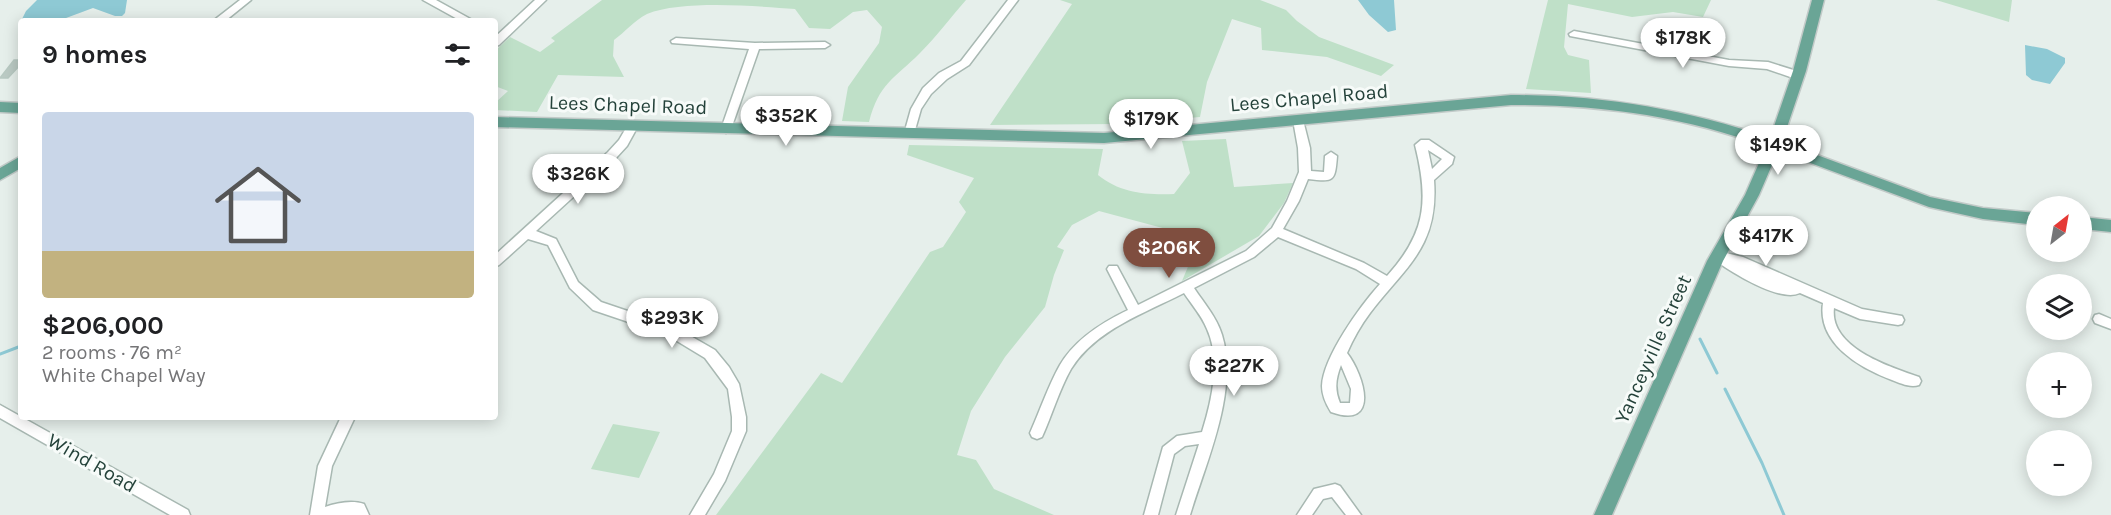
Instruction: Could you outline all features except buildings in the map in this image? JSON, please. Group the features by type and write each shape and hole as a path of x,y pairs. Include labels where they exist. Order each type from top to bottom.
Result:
{"main road":[{"name":"Yanceyville Street","path":"1603,515 1718,256 1754,191 1774,144 1799,76 1818,0"},
{"name":"Lees Chapel Road","path":"498,122 1104,138 1511,100 1570,101 1664,113 1724,128 1928,201 1978,213 2026,218"},
{"path":"0,107 18,108"},
{"path":"0,175 18,163"},
{"path":"2092,224 2111,226"}],"street":[{"path":"222,18 246,0"},
{"path":"428,0 464,18"},
{"path":"498,37 541,0"},
{"path":"909,134 916,109 927,91 943,75 965,63 1013,0"},
{"path":"1574,34 1729,63 1768,66 1799,76"},
{"path":"676,41 755,46 825,45"},
{"path":"726,129 755,46"},
{"path":"1037,433 1065,368 1075,354 1094,336 1250,254 1275,231 1293,201 1304,174 1304,148 1298,120"},
{"path":"498,259 612,154 623,143 633,126"},
{"path":"1341,354 1358,320 1416,247 1422,236 1428,211 1429,178 1421,145 1425,143 1448,157 1448,160 1429,178"},
{"path":"1304,174 1328,177 1331,156"},
{"path":"1275,231 1360,266 1388,283"},
{"path":"525,234 552,242 574,285 597,306 671,331 710,354 724,371 736,396 739,431 720,477 706,504 697,515"},
{"path":"1718,256 1736,270 1763,277 1776,288 1808,291 1860,314 1898,320"},
{"path":"1113,269 1136,312"},
{"path":"1183,515 1220,387 1222,360 1215,332 1187,287"},
{"path":"1829,300 1827,318 1832,333 1844,345 1892,376 1914,381"},
{"name":"Wind Road","path":"0,411 183,515"},
{"path":"317,515 325,466 347,420"},
{"path":"1151,515 1168,451 1182,440 1206,437"},
{"path":"1304,515 1319,493 1335,490 1354,515"},
{"path":"324,515 332,510 359,509 362,515"}],"green space":[{"path":"602,0 966,0 926,47 888,83 878,98 869,122 842,121 848,87 879,43 882,27 867,10 853,12 830,29 809,28 795,9 698,5 647,14 614,40 613,56 624,77 558,75 537,112 498,110 498,100 508,91 498,87 498,48 510,37 540,52 555,41 551,38"},
{"path":"1060,0 1260,0 1286,10 1319,37 1394,65 1381,76 1327,57 1262,50 1261,28 1232,19 1207,82 1200,117 1118,124 990,125 1072,4"},
{"path":"1548,0 1711,0 1703,17 1673,12 1632,17 1568,4 1564,47 1568,55 1589,60 1591,93 1526,89"},
{"path":"1936,0 2012,0 2009,22"},
{"path":"1226,139 1234,187 1293,183 1284,203 1259,236 1182,281 1200,238 1099,211 1072,225 1057,247 1064,250 1045,307 1005,357 971,411 957,455 976,460 994,489 1054,515 716,515 821,373 842,383 930,252 943,247 966,212 959,202 974,178 907,155 909,145 1103,149 1098,175 1106,181 1134,192 1174,194 1190,173 1182,141"},
{"path":"613,424 660,432 639,478 591,469"}],"water":[{"path":"37,0 127,0 125,13 122,16 115,16 93,8 66,18 22,18"},
{"path":"1358,0 1394,0 1396,30 1388,32 1369,15"},
{"path":"2025,45 2047,49 2065,58 2065,63 2050,84 2032,80 2026,75"}],"waterway":[{"path":"1700,339 1717,373"},
{"path":"0,354 18,347"},
{"path":"1725,389 1762,463 1784,515"}]}
